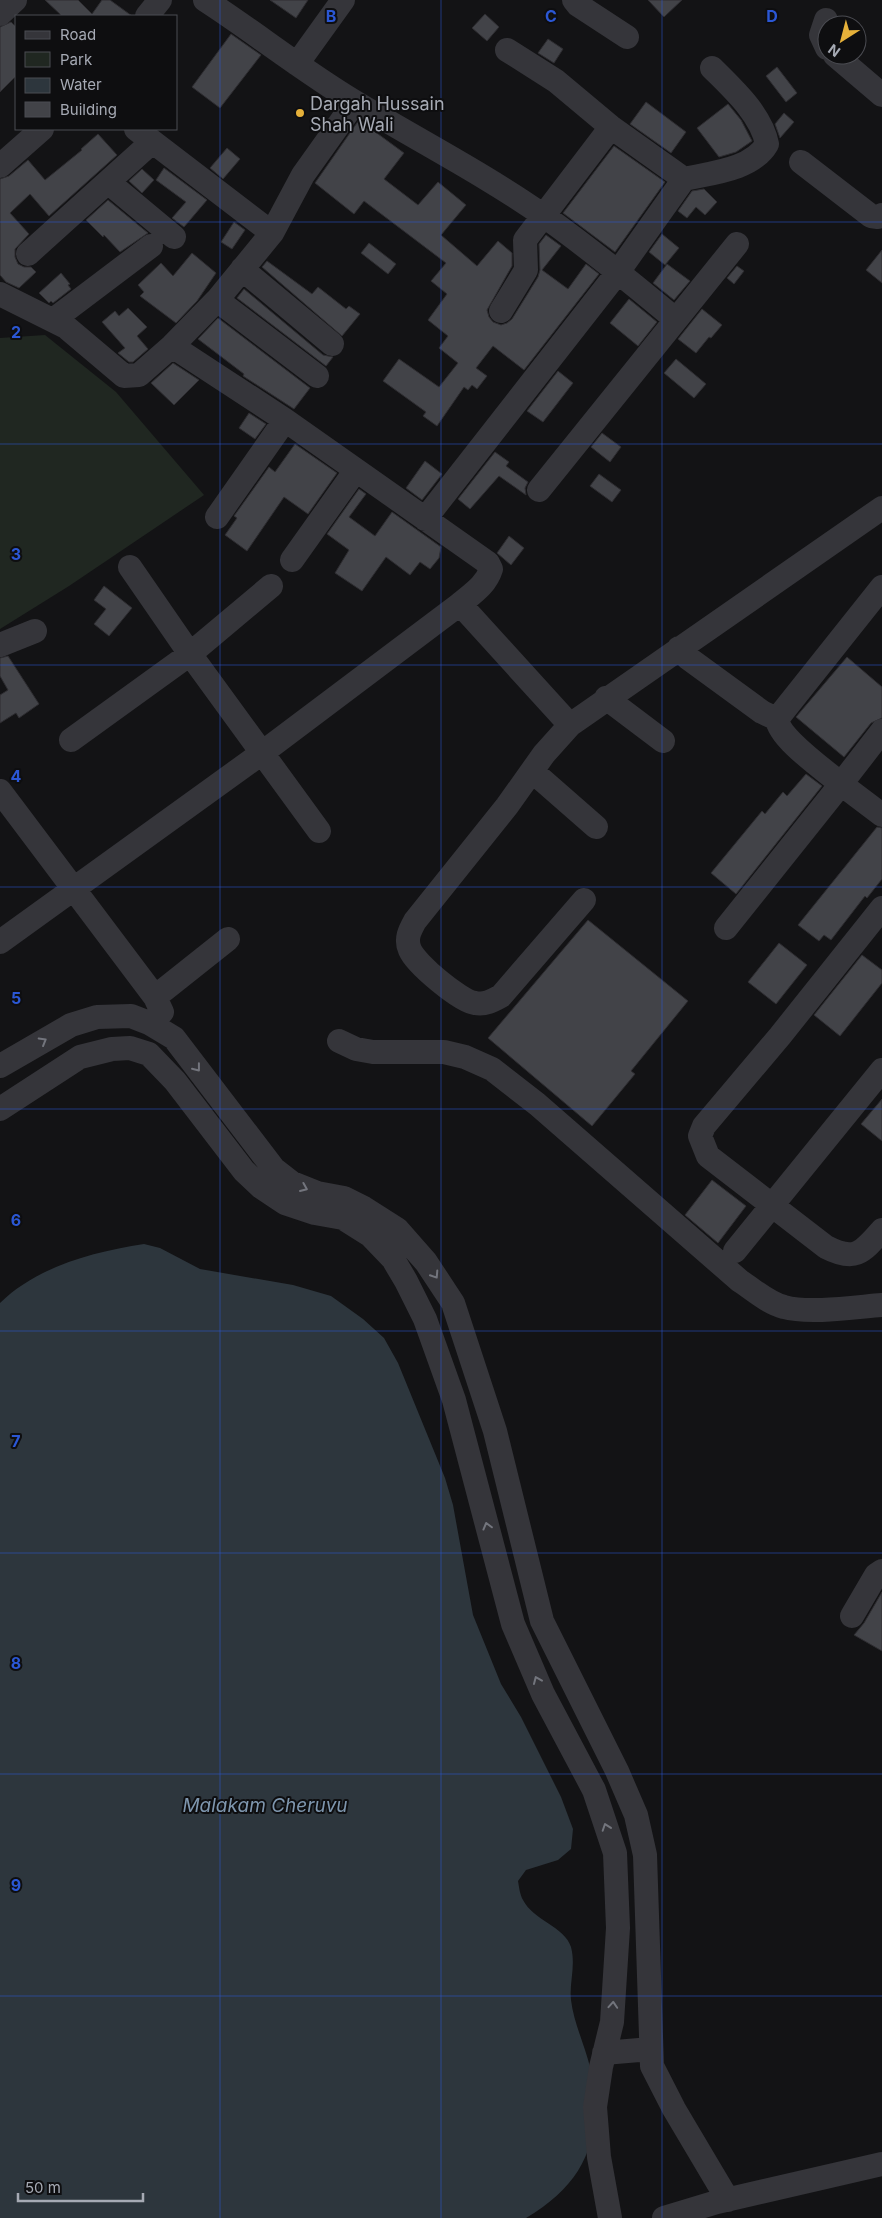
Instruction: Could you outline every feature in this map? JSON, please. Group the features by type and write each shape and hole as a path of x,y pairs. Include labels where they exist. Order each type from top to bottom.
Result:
{"street":[{"path":"0,14 16,0"},
{"path":"148,15 160,0"},
{"path":"205,0 234,8 297,64 355,102 409,132 543,215 618,272 675,319"},
{"path":"297,64 343,0"},
{"path":"574,0 578,6 628,37"},
{"path":"507,50 556,81 611,127 684,179"},
{"path":"847,65 882,95"},
{"path":"426,519 618,272 684,179 734,167 758,155 767,144 758,122 732,88 712,68"},
{"path":"0,294 66,327 124,376 139,375 172,346 217,300 272,233 303,175 355,102"},
{"path":"501,311 526,270 525,240 611,127"},
{"path":"0,166 41,130"},
{"path":"28,254 108,182 144,135 272,233"},
{"path":"801,162 871,216 878,217 882,215"},
{"path":"108,182 174,237"},
{"path":"539,490 737,244"},
{"path":"53,320 151,246"},
{"path":"242,269 332,344"},
{"path":"217,300 317,376"},
{"path":"0,942 262,753 460,604 482,586 488,579 491,570 488,563 426,519 285,420 172,346"},
{"path":"217,517 285,420"},
{"path":"292,560 356,470"},
{"path":"584,900 501,996 485,1004 473,1003 463,998 417,961 409,949 408,934 416,921 570,725 606,698 882,508"},
{"path":"130,567 190,654 319,831"},
{"path":"71,740 190,654 271,586"},
{"path":"882,587 777,718 778,726 786,737 841,784 882,815"},
{"path":"460,604 570,725"},
{"path":"0,645 35,631"},
{"path":"679,648 688,658 762,712 777,718"},
{"path":"606,698 663,741"},
{"path":"726,928 882,731"},
{"path":"532,772 596,827"},
{"path":"0,791 155,997 174,1038 268,1178"},
{"path":"882,908 780,1036 704,1126 700,1136 708,1156 826,1247 840,1254 854,1255 870,1244 882,1230"},
{"path":"155,997 228,938"},
{"path":"0,1066 71,1025 97,1017 131,1016 150,1023 174,1038"},
{"path":"339,1041 356,1049 373,1052 444,1052 465,1057 492,1069 536,1104 740,1281 766,1299 784,1307 805,1310 882,1305"},
{"path":"0,1109 80,1058 112,1049 130,1048 149,1054 175,1081 244,1171 292,1183 317,1193 344,1198 377,1228 426,1319 454,1400 513,1624 543,1694 594,1790 615,1853 618,1928 612,2022 604,2053 595,2107 599,2157 610,2218"},
{"path":"735,1251 882,1070"},
{"path":"377,1228 397,1230 426,1262 453,1303 495,1431 542,1621 617,1771 636,1815 644,1855 652,2066 728,2200"},
{"path":"852,1616 876,1575 882,1571"},
{"path":"615,1853 644,1855"},
{"path":"604,2053 651,2049"},
{"path":"664,2218 728,2200 882,2164"}],"green space":[{"path":"45,335 116,392 204,495 69,586 0,629 0,338"}],"water":[{"name":"Malakam Cheruvu","path":"144,1244 160,1248 200,1269 293,1285 331,1296 363,1319 384,1338 398,1363 445,1478 453,1505 473,1615 501,1684 521,1717 561,1797 573,1829 571,1849 558,1860 526,1870 518,1881 521,1896 528,1907 562,1934 568,1940 571,1947 573,1961 571,2000 592,2077 594,2122 591,2142 575,2176 546,2205 526,2218 0,2218 0,1303 31,1279 49,1270 86,1256"}],"building":[{"path":"45,0 78,0 92,14 102,0 110,0 131,15 61,15"},
{"path":"270,0 308,0 296,18"},
{"path":"648,0 682,0 664,17"},
{"path":"485,14 499,27 487,41 472,28"},
{"path":"11,22 15,26 15,77 0,92 0,27"},
{"path":"231,34 261,55 220,108 192,87"},
{"path":"548,39 563,49 554,63 538,53"},
{"path":"777,67 797,93 786,102 766,76"},
{"path":"646,102 686,132 671,153 630,124"},
{"path":"728,104 741,120 752,141 736,152 719,157 697,128"},
{"path":"784,113 794,122 780,138 775,124"},
{"path":"359,120 404,153 384,179 418,205 438,182 466,205 441,235 477,266 498,241 512,253 512,266 487,310 493,322 501,325 512,319 538,277 540,270 539,244 546,235 561,246 542,270 568,289 586,264 599,274 524,370 493,346 476,368 487,376 477,389 472,385 468,390 464,387 437,426 423,416 426,412 383,381 399,359 439,387 458,363 439,348 448,336 428,320 447,294 431,281 446,263 364,201 354,214 315,183"},
{"path":"98,134 117,155 49,216 30,194 10,213 29,234 15,249 15,257 18,264 24,267 31,267 36,272 19,288 6,282 0,275 0,179 9,176 28,160 45,180 82,150"},
{"path":"614,146 665,182 615,252 563,213"},
{"path":"227,148 240,159 223,179 210,168"},
{"path":"164,168 207,200 184,227 172,218 186,202 156,180"},
{"path":"142,169 154,180 142,193 129,181"},
{"path":"704,189 717,202 705,215 696,207 687,218 678,211 692,191"},
{"path":"108,200 148,233 120,252 86,220"},
{"path":"234,222 245,230 232,249 221,242"},
{"path":"662,234 679,248 665,265 649,252"},
{"path":"369,243 396,264 388,274 361,253"},
{"path":"882,250 882,283 866,270"},
{"path":"192,253 216,273 197,301 176,323 140,296 144,292 138,285 161,263 173,276"},
{"path":"267,261 312,294 318,287 346,309 349,306 360,314 342,336 262,267"},
{"path":"667,264 690,281 674,300 653,283"},
{"path":"737,266 744,271 734,284 727,278"},
{"path":"61,273 70,284 68,285 71,289 53,303 51,301 49,303 39,293"},
{"path":"244,289 323,355 333,357 326,366 237,298"},
{"path":"629,299 657,322 638,346 610,323"},
{"path":"128,308 147,327 137,336 148,349 133,362 129,362 118,353 125,348 102,322 115,311 119,316"},
{"path":"702,309 722,325 696,353 678,339"},
{"path":"218,318 310,388 294,409 243,376 244,374 198,339"},
{"path":"676,359 706,384 694,398 664,373"},
{"path":"173,363 199,380 174,405 151,383"},
{"path":"558,371 573,383 543,422 527,411"},
{"path":"249,413 266,424 255,439 239,428"},
{"path":"602,433 621,447 610,462 591,447"},
{"path":"295,444 337,473 308,514 284,497 247,551 225,535 237,518 234,516 269,467 275,472"},
{"path":"495,452 509,462 506,466 528,482 525,488 526,495 499,476 470,509 458,499"},
{"path":"425,461 442,474 422,500 406,488"},
{"path":"599,474 621,490 612,502 590,486"},
{"path":"359,489 366,494 349,517 375,536 392,512 441,547 439,558 430,569 420,562 410,575 386,557 362,591 335,573 349,550 327,534"},
{"path":"509,536 524,548 511,565 497,553"},
{"path":"104,586 132,608 109,636 94,624 106,609 94,600"},
{"path":"8,656 39,704 19,718 16,713 0,723 0,695 8,690 0,676 0,658"},
{"path":"847,657 882,687 882,718 871,723 844,757 796,717"},
{"path":"806,774 822,786 736,894 711,873 762,811 765,814 783,792 787,796"},
{"path":"877,827 882,828 882,879 867,898 865,896 831,940 824,935 819,941 798,925"},
{"path":"588,920 688,1001 631,1071 635,1074 592,1126 488,1038"},
{"path":"779,943 807,965 776,1004 748,982"},
{"path":"862,955 882,970 882,983 840,1036 814,1015"},
{"path":"882,1099 882,1141 861,1124"},
{"path":"712,1180 746,1206 718,1243 685,1215"},
{"path":"882,1592 882,1651 854,1635 864,1623"}],"place":[{"name":"Dargah Hussain Shah Wali","path":"300,113"}]}
